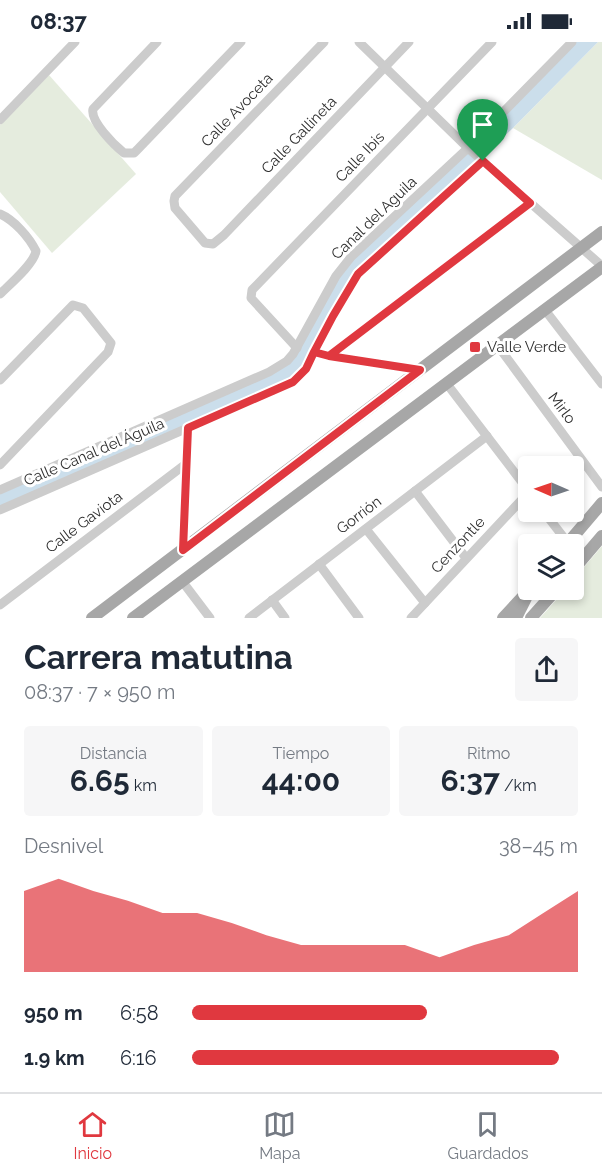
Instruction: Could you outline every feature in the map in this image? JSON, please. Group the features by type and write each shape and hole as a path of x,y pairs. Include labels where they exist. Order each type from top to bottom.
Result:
{"main road":[{"path":"92,618 602,232"},
{"path":"133,618 602,266"},
{"path":"576,534 602,503"},
{"path":"584,557 602,536"},
{"path":"503,618 519,600"},
{"path":"516,618 525,600"},
{"path":"531,618 547,600"}],"street":[{"path":"0,120 75,42"},
{"path":"158,42 93,108 94,120 119,149 129,154 138,149 241,42"},
{"name":"Calle Avoceta","path":"209,244 205,243 175,208 174,201 182,189 324,42"},
{"path":"359,42 470,150 602,266"},
{"name":"Calle Gallineta","path":"209,244 213,244 224,235 409,42"},
{"name":"Calle Ibis","path":"297,348 251,298 251,293 492,42"},
{"name":"Canal del Aguila","path":"0,489 269,372 287,361 297,348 342,267 470,150 572,42"},
{"name":"Calle Canal del Águila","path":"0,510 293,382 306,369 358,274 482,160"},
{"path":"329,356 530,203"},
{"path":"0,294 35,256 36,251 27,238 4,216"},
{"path":"0,380 71,307 76,305 83,308 109,339 108,352 0,465"},
{"path":"545,310 602,384"},
{"name":"Mirlo","path":"498,346 602,487"},
{"path":"314,352 420,370"},
{"path":"447,384 518,478"},
{"path":"183,550 188,428"},
{"name":"Gorrión","path":"249,618 487,436"},
{"name":"Calle Gaviota","path":"0,605 187,463"},
{"path":"415,491 466,558"},
{"name":"Cenzontle","path":"411,618 518,502"},
{"path":"366,529 425,603"},
{"path":"319,564 359,618"},
{"path":"182,581 210,618"},
{"path":"272,600 285,618"}],"shaded area":[{"path":"598,42 602,42 602,180 513,128"},
{"path":"49,75 136,174 52,253 0,192 0,125"},
{"path":"602,546 602,618 540,618 556,600 584,600 584,567"}],"water":[{"path":"572,42 598,42 513,128 364,268 299,377 0,506 0,493 287,361 335,276"}],"place":[{"name":"Valle Verde","path":"475,347"}],"route":[{"path":"483,161 358,274 314,352 329,356 420,370 183,550 188,428 293,382 306,369 314,352 329,356 530,203 483,161"}]}
